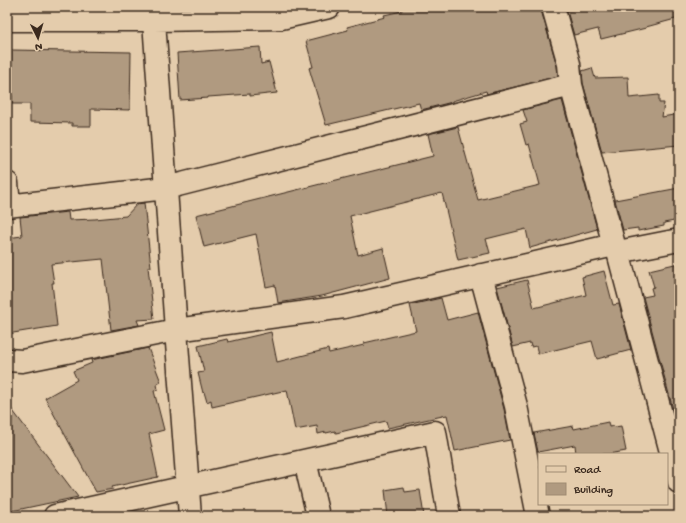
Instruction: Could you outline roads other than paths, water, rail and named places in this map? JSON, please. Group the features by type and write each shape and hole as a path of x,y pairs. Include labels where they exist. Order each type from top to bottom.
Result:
{"street":[{"path":"7,20 154,13 281,18 329,7"},
{"path":"553,7 569,64 571,85 679,482"},
{"path":"154,13 190,516"},
{"path":"7,184 8,206 166,188 571,85"},
{"path":"7,360 22,361 176,330 344,307 481,275 616,248 679,240"},
{"path":"481,275 516,406 538,516"},
{"path":"55,516 435,432 449,516"},
{"path":"305,461 318,516"}]}
